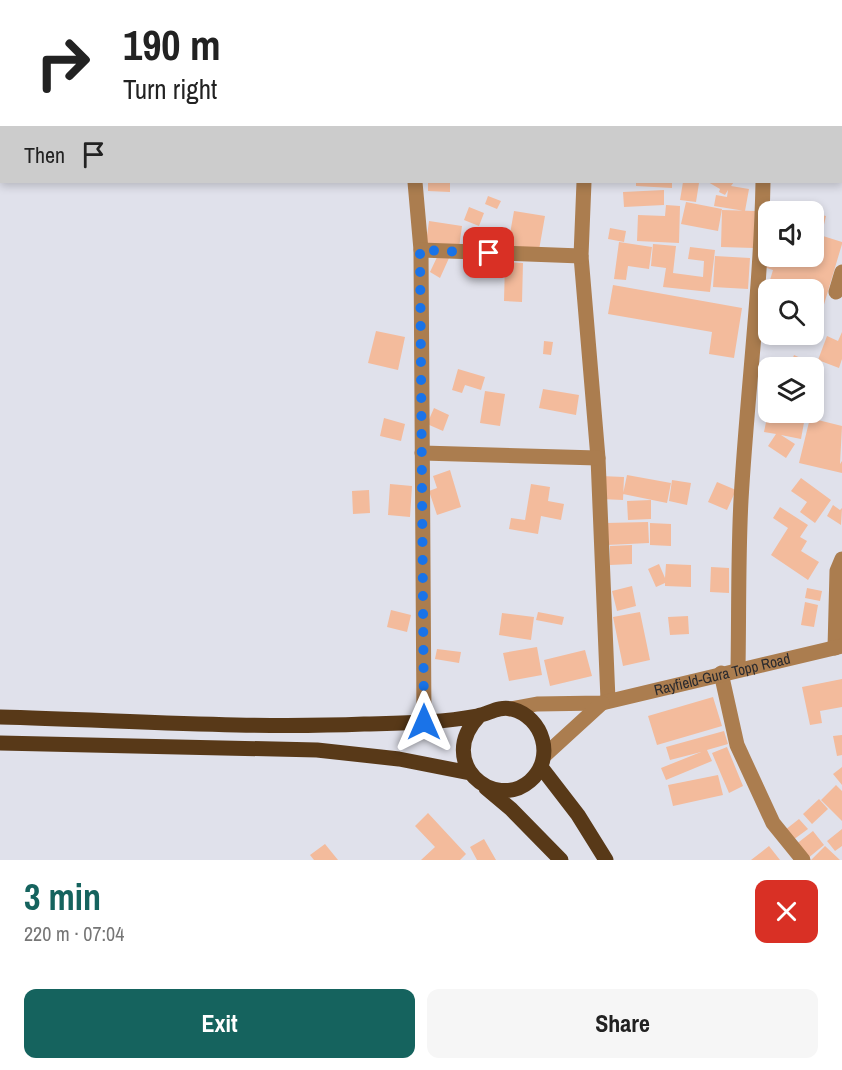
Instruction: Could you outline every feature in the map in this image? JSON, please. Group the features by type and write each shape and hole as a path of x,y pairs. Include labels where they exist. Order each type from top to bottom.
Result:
{"main road":[{"path":"0,717 321,726 424,722 479,716 494,709 510,709 525,714 537,725 544,740 542,761 530,781 515,789 498,790 481,784"},
{"path":"479,716 468,727 463,742 463,758 470,773 511,809 561,860"},
{"path":"0,743 317,750 399,759 470,773"},
{"path":"542,761 606,860"}],"street":[{"path":"415,183 420,250 424,722"},
{"path":"542,761 605,701 598,458 582,256 584,183"},
{"path":"738,669 741,502 756,322 763,183"},
{"path":"420,250 582,256"},
{"path":"836,292 842,272"},
{"path":"422,453 598,458"},
{"path":"838,647 837,571 842,559"},
{"name":"Rayfield-Gura Topp Road","path":"510,709 537,704 605,701 838,647"},
{"path":"721,673 737,745 773,823 803,860"}],"building":[{"path":"428,183 450,183 450,192 428,191"},
{"path":"636,183 672,183 672,188 636,186"},
{"path":"683,183 699,183 696,202 680,200"},
{"path":"710,183 733,183 731,186 749,189 745,211 714,206 716,195 727,197 728,190 725,195 719,192 720,189"},
{"path":"664,190 664,205 624,207 623,192"},
{"path":"488,196 501,201 497,209 485,204"},
{"path":"686,202 722,209 718,231 681,224"},
{"path":"666,205 680,206 679,243 637,241 638,215 665,216"},
{"path":"469,207 484,213 479,226 464,220"},
{"path":"722,210 755,211 754,248 721,247"},
{"path":"514,211 545,216 539,250 508,245"},
{"path":"429,221 462,226 459,248 426,243"},
{"path":"610,228 626,231 624,242 608,239"},
{"path":"824,236 842,242 824,305 824,279 770,279 773,270 763,267 824,267"},
{"path":"619,242 652,247 649,269 628,266 626,280 614,279"},
{"path":"653,244 676,246 673,273 703,277 704,261 688,259 690,247 715,250 710,292 663,287 666,268 651,266"},
{"path":"439,253 449,258 440,278 430,272"},
{"path":"715,256 750,258 748,289 713,287"},
{"path":"505,262 523,263 522,302 504,301"},
{"path":"613,285 742,308 734,358 709,354 712,332 608,314"},
{"path":"376,331 405,337 398,370 368,363"},
{"path":"842,332 842,359 839,368 824,362 824,357 819,357 827,336 838,341"},
{"path":"544,341 553,342 551,355 543,354"},
{"path":"458,369 485,377 481,390 465,385 462,393 452,390"},
{"path":"543,389 579,395 576,415 539,408"},
{"path":"485,391 505,394 500,426 480,423"},
{"path":"434,408 449,415 443,431 427,424"},
{"path":"384,418 405,424 401,441 380,436"},
{"path":"824,422 842,426 840,464 842,461 842,473 799,463 809,423"},
{"path":"766,423 804,423 801,439 781,435 795,444 786,458 768,446 776,434 764,432"},
{"path":"450,470 461,507 437,515 429,491 437,488 433,476"},
{"path":"627,475 671,483 667,503 623,494"},
{"path":"601,476 624,477 623,500 600,499"},
{"path":"801,478 831,500 815,523 800,512 807,502 791,491"},
{"path":"672,480 691,483 687,505 669,501"},
{"path":"717,482 736,490 727,510 708,502"},
{"path":"390,484 412,486 410,517 388,515"},
{"path":"531,484 550,487 548,501 564,504 561,520 541,516 538,534 509,529 511,518 525,520"},
{"path":"369,490 370,513 353,514 352,491"},
{"path":"651,500 651,519 628,520 627,501"},
{"path":"833,505 840,510 842,508 841,525 827,516"},
{"path":"780,507 808,525 800,537 807,541 801,551 819,562 808,580 771,555 788,528 773,518"},
{"path":"648,522 649,543 607,545 606,523"},
{"path":"650,523 671,524 671,546 650,545"},
{"path":"632,545 632,564 610,565 610,546"},
{"path":"659,564 665,578 666,564 691,565 691,587 665,586 665,583 656,587 648,569"},
{"path":"711,567 729,568 729,593 710,592"},
{"path":"632,586 636,606 617,611 612,591"},
{"path":"807,588 822,591 820,601 805,598"},
{"path":"805,602 818,605 814,627 801,625"},
{"path":"391,610 411,615 407,632 387,627"},
{"path":"538,612 564,617 562,625 536,620"},
{"path":"640,612 650,660 623,666 613,617"},
{"path":"502,613 534,617 531,640 499,635"},
{"path":"688,616 689,634 670,635 668,617"},
{"path":"537,647 542,675 509,681 503,653"},
{"path":"437,649 461,652 459,663 435,659"},
{"path":"585,650 592,676 550,686 544,660"},
{"path":"842,679 842,707 820,711 822,723 810,725 802,687"},
{"path":"713,697 722,726 657,745 648,716"},
{"path":"724,731 728,744 707,750 712,761 666,780 661,768 701,752 670,760 666,747"},
{"path":"842,735 842,755 837,756 833,736"},
{"path":"727,747 743,786 729,793 712,753"},
{"path":"842,767 842,785 833,774"},
{"path":"718,775 723,795 673,806 668,785"},
{"path":"836,785 842,791 842,821 821,800"},
{"path":"819,799 828,809 812,824 803,814"},
{"path":"428,813 466,854 460,860 421,860 435,847 415,826"},
{"path":"799,819 808,829 793,840 785,830"},
{"path":"842,829 842,846 835,851 827,841"},
{"path":"813,831 824,845 807,859 795,845"},
{"path":"484,839 496,860 477,860 470,847"},
{"path":"325,844 338,860 314,860 310,855"},
{"path":"769,846 780,860 751,860"},
{"path":"825,846 840,860 811,860"}],"route":[{"path":"424,722 420,250 489,253"}]}
